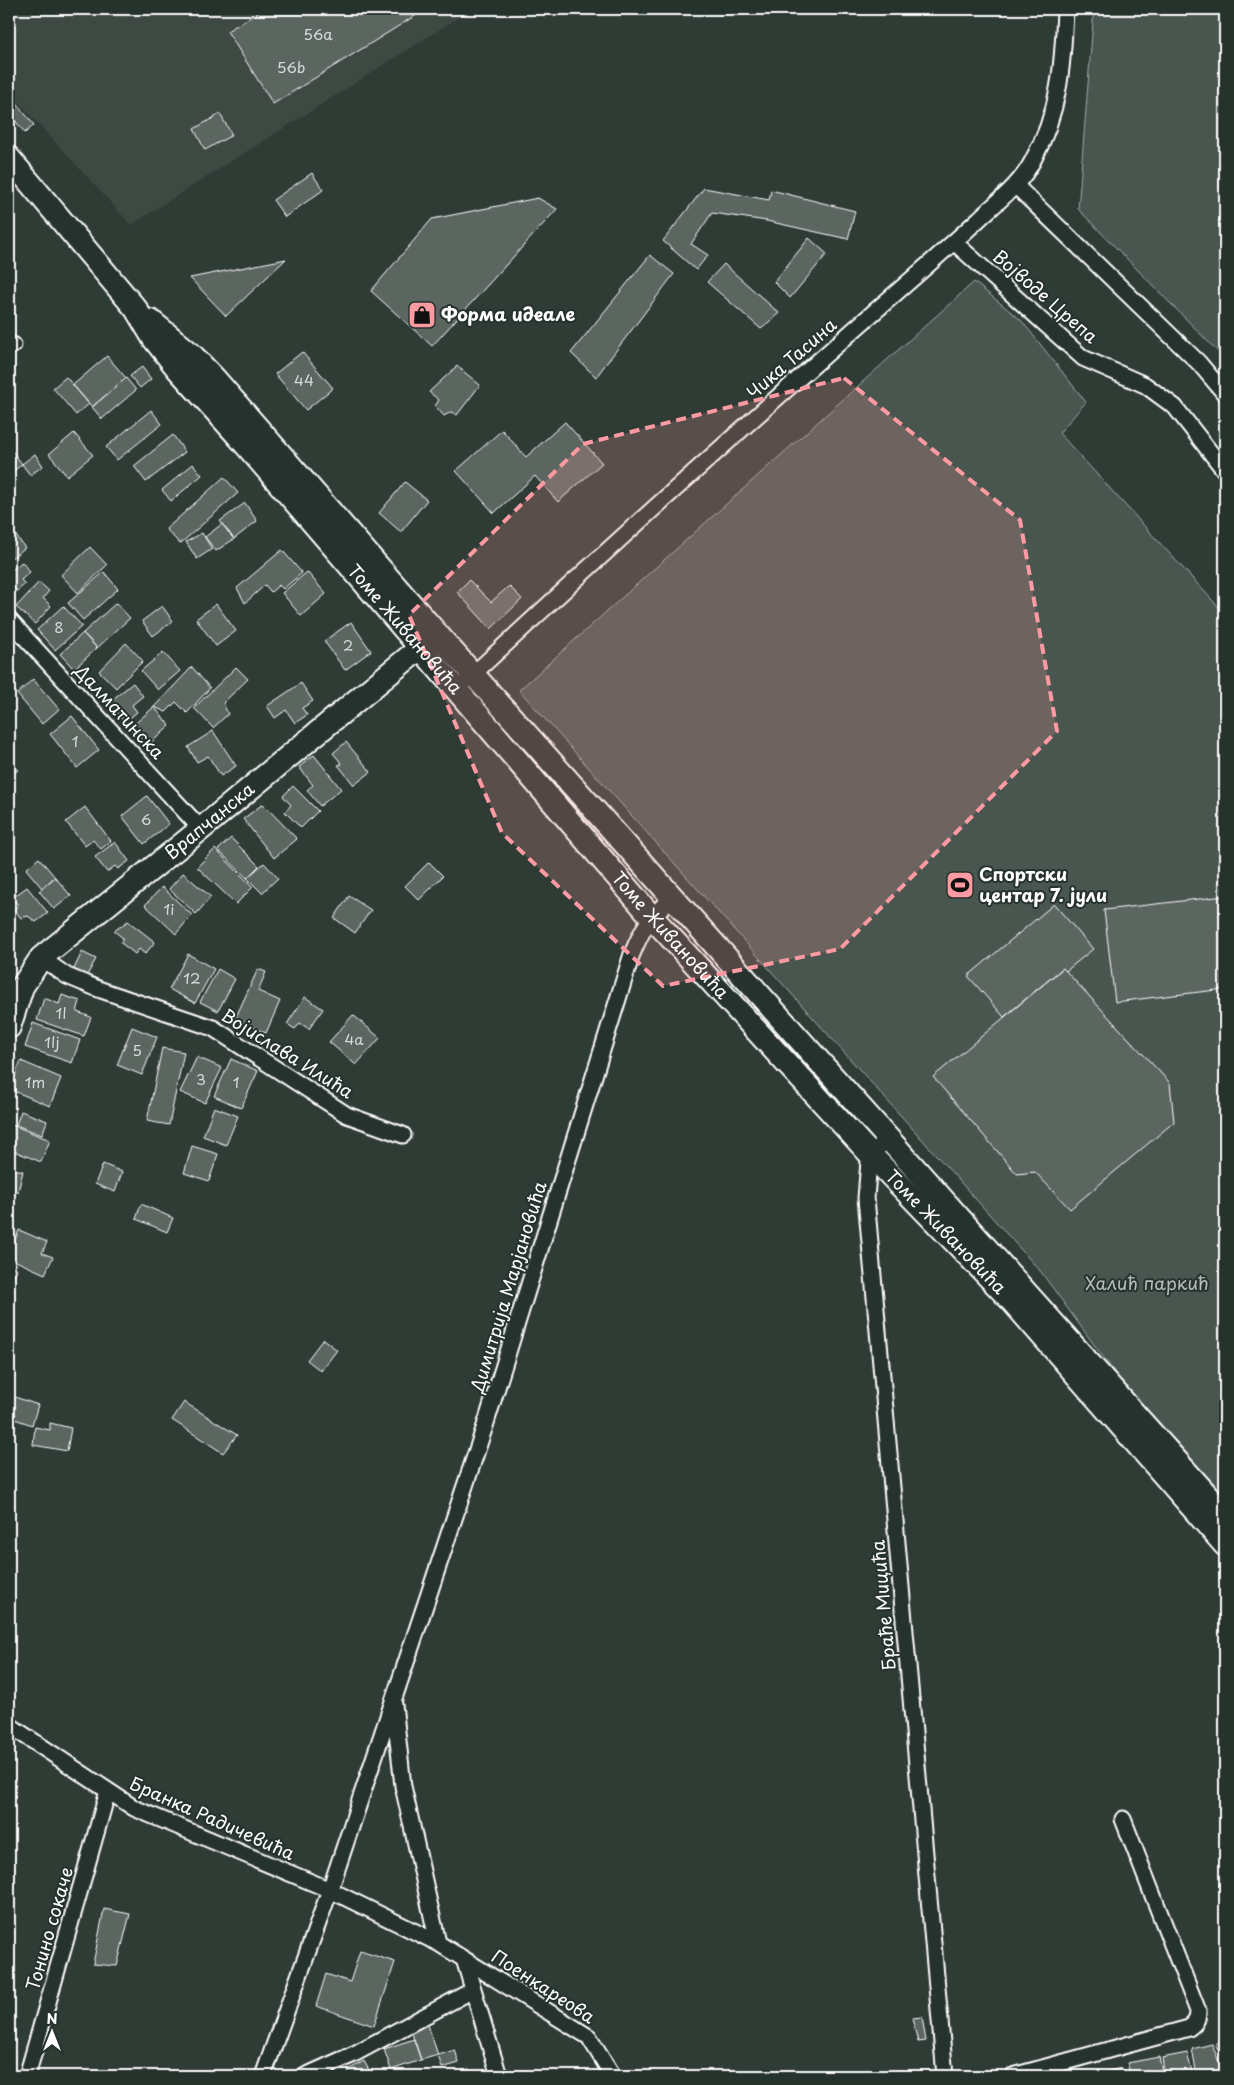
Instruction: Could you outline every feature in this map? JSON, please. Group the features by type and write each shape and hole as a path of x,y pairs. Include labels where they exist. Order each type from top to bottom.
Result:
{"main road":[{"name":"Томе Живановића","path":"9,158 136,309 191,354 214,378 429,641 457,690 651,916 872,1155 1012,1301 1225,1545"},
{"name":"Томе Живановића","path":"429,641 473,674 1225,1515"},
{"name":"Врапчанска","path":"9,1027 12,1000 41,958 429,641"}],"street":[{"name":"Чика Тасина","path":"457,690 730,438 954,242 1015,185 1032,163 1051,120 1058,95 1063,62 1065,9"},
{"path":"1015,185 1199,363 1225,394"},
{"name":"Војводе Црепа","path":"954,242 1083,358 1145,385 1175,407 1225,470"},
{"name":"Далматинска","path":"9,620 201,829"},
{"name":"Димитрија Марјановића","path":"263,2076 330,1890 485,1426 632,954 644,926 651,916 673,897"},
{"name":"Војислава Илића","path":"41,958 67,976 101,990 213,1028 347,1115 403,1135"},
{"path":"872,1155 888,1138"},
{"name":"Браће Мицића","path":"872,1155 867,1169 867,1208 945,2076"},
{"name":"Димитрија Марјановића","path":"394,1698 403,1786 438,1943"},
{"name":"Бранка Радичевића","path":"9,1725 134,1808 330,1890"},
{"name":"Тонино сокаче","path":"28,2076 108,1791"},
{"path":"1013,2076 1189,2028 1198,2017 1198,2011 1123,1819"},
{"path":"330,1890 438,1943"},
{"name":"Поенкареова","path":"438,1943 588,2037 613,2076"},
{"path":"464,1959 499,2076"},
{"path":"305,2076 354,2054 473,1990"}],"highlighted area":[{"path":"844,378 1020,520 1057,731 840,949 663,986 502,833 409,615 583,444"}],"shaded area":[{"path":"9,9 472,9 131,225 9,92"}],"green space":[{"path":"1094,9 1225,9 1225,359 1078,209"},
{"name":"Спортски центар 7. јули","path":"974,282 1021,320 1086,402 1059,433 1225,614 1225,1490 1196,1484 1041,1272 519,690"}],"building":[{"path":"264,9 426,9 273,104 227,31"},
{"path":"14,100 34,125 25,133 9,113 9,104"},
{"path":"220,114 232,135 205,150 194,129"},
{"path":"312,173 323,190 285,217 273,200"},
{"path":"704,188 769,200 771,190 855,211 848,239 767,221 712,213 691,244 708,255 696,270 663,241"},
{"path":"538,198 557,209 432,346 371,291 432,219"},
{"path":"809,238 827,254 790,298 774,282"},
{"path":"650,255 674,274 596,377 571,353"},
{"path":"286,259 226,316 190,278"},
{"path":"724,264 779,313 761,329 707,282"},
{"path":"302,352 333,388 306,410 275,374"},
{"path":"107,356 126,378 92,407 73,385"},
{"path":"457,366 480,385 457,415 451,412 444,416 435,406 439,400 429,392"},
{"path":"142,367 151,379 140,388 130,376"},
{"path":"66,377 89,404 76,415 53,388"},
{"path":"126,378 136,390 102,419 92,407"},
{"path":"151,410 162,424 117,460 106,447"},
{"path":"565,422 602,463 558,502 535,476 494,513 456,471 502,430 526,457"},
{"path":"74,433 93,455 67,476 49,454"},
{"path":"173,435 185,452 146,482 134,466"},
{"path":"9,447 22,464 9,475"},
{"path":"35,454 43,466 30,475 22,464"},
{"path":"193,464 202,475 171,501 162,490"},
{"path":"224,477 238,493 180,544 166,529"},
{"path":"405,482 427,500 401,532 379,513"},
{"path":"245,503 257,521 234,539 220,521"},
{"path":"222,524 234,539 216,551 205,537"},
{"path":"9,526 25,548 10,559 9,557"},
{"path":"202,533 212,549 197,559 186,542"},
{"path":"90,547 107,565 78,593 61,575"},
{"path":"282,550 302,573 283,589 279,585 271,592 265,585 245,603 237,588"},
{"path":"22,562 30,572 21,580 25,584 17,591 13,587 9,591 9,572"},
{"path":"104,572 118,589 83,620 68,603"},
{"path":"307,572 326,594 301,616 282,593"},
{"path":"469,580 491,602 509,586 522,599 491,629 457,592"},
{"path":"39,582 49,591 43,598 51,606 35,624 16,607"},
{"path":"116,603 130,618 97,648 83,633"},
{"path":"216,604 236,631 216,646 196,619"},
{"path":"63,606 82,626 55,650 37,630"},
{"path":"162,606 173,621 153,636 142,621"},
{"path":"351,622 371,651 345,670 324,641"},
{"path":"83,633 97,648 74,669 60,654"},
{"path":"126,643 143,661 116,688 99,671"},
{"path":"163,652 180,671 158,690 141,671"},
{"path":"192,667 210,688 187,713 176,702 166,712 154,707"},
{"path":"236,667 248,679 223,703 228,714 213,728 194,708"},
{"path":"33,679 59,709 42,724 17,694"},
{"path":"133,683 143,696 132,705 137,712 125,722 108,703"},
{"path":"301,683 313,701 302,708 307,715 295,723 286,710 275,718 267,706"},
{"path":"154,707 170,726 146,747 130,728"},
{"path":"72,716 99,750 77,768 50,734"},
{"path":"213,731 236,766 221,776 208,756 197,762 188,747"},
{"path":"346,742 371,772 354,785 338,765 342,764 333,753"},
{"path":"314,755 341,789 320,806 307,790 313,785 299,767"},
{"path":"9,759 18,770 9,778"},
{"path":"293,786 318,811 301,828 285,812 291,805 283,796"},
{"path":"147,796 169,824 144,844 122,816"},
{"path":"263,804 297,839 274,858 243,819"},
{"path":"85,807 111,841 101,849 93,840 85,846 66,822"},
{"path":"231,838 259,866 247,878 218,850"},
{"path":"115,842 129,861 118,869 115,866 107,872 95,857"},
{"path":"215,849 253,887 236,904 197,867"},
{"path":"39,858 55,877 42,888 26,869"},
{"path":"429,862 443,876 419,900 405,886"},
{"path":"264,863 278,878 262,893 247,878"},
{"path":"183,873 211,897 196,914 169,889"},
{"path":"55,877 71,896 54,909 39,891"},
{"path":"27,887 48,913 36,922 28,916 21,918 14,909 18,905 12,898"},
{"path":"162,887 192,915 176,934 145,905"},
{"path":"349,896 371,910 355,933 334,918"},
{"path":"1225,896 1225,989 1115,1002 1104,910"},
{"path":"1054,904 1093,949 1066,971 1063,968 1004,1017 968,976"},
{"path":"128,921 155,942 145,954 139,949 135,954 121,943 123,938 114,931"},
{"path":"9,938 14,944 9,949"},
{"path":"82,952 96,959 86,977 73,971"},
{"path":"188,954 214,969 195,1003 169,989"},
{"path":"1063,968 1170,1083 1174,1122 1070,1209 1035,1172 1017,1174 933,1077"},
{"path":"218,969 235,979 218,1011 200,1002"},
{"path":"258,969 266,972 258,991 280,1001 266,1033 235,1019"},
{"path":"62,995 80,1001 77,1012 91,1017 84,1036 37,1020 44,998 59,1004"},
{"path":"305,997 323,1009 309,1029 300,1023 295,1029 287,1024"},
{"path":"353,1015 380,1038 356,1065 329,1042"},
{"path":"33,1023 80,1040 72,1063 25,1047"},
{"path":"132,1027 157,1037 142,1075 117,1065"},
{"path":"162,1048 184,1052 169,1125 147,1121"},
{"path":"197,1057 222,1068 205,1103 180,1092"},
{"path":"231,1059 258,1071 241,1108 214,1096"},
{"path":"21,1061 61,1078 50,1106 9,1089"},
{"path":"214,1107 238,1116 226,1145 203,1136"},
{"path":"21,1111 47,1121 42,1135 16,1125"},
{"path":"10,1124 50,1140 41,1162 9,1149"},
{"path":"192,1146 218,1154 209,1181 184,1173"},
{"path":"103,1164 122,1172 115,1192 95,1184"},
{"path":"9,1168 23,1171 18,1192 9,1190"},
{"path":"141,1204 173,1218 167,1232 136,1219"},
{"path":"19,1230 47,1242 42,1253 53,1257 45,1274 9,1258"},
{"path":"9,1265 17,1269 9,1288"},
{"path":"323,1339 337,1350 321,1371 307,1360"},
{"path":"9,1369 16,1372 9,1389"},
{"path":"12,1396 38,1405 32,1425 9,1417"},
{"path":"184,1402 237,1435 223,1453 172,1420"},
{"path":"50,1423 71,1428 67,1451 33,1445 35,1427 50,1430"},
{"path":"104,1909 130,1914 117,1966 93,1964"},
{"path":"360,1951 395,1962 374,2026 316,2006 326,1974 350,1982"},
{"path":"922,2017 926,2041 918,2042 912,2018"},
{"path":"428,2025 438,2055 421,2060 411,2031"},
{"path":"414,2039 421,2060 391,2070 384,2049"},
{"path":"1225,2040 1225,2063 1215,2044"},
{"path":"1212,2044 1223,2072 1208,2076 1197,2076 1192,2049"},
{"path":"455,2050 459,2063 442,2068 438,2055"},
{"path":"1187,2053 1193,2076 1165,2076 1162,2058"},
{"path":"1159,2057 1163,2076 1131,2076 1127,2063"},
{"path":"364,2061 372,2076 351,2076 348,2070"},
{"path":"1121,2068 1124,2076 1095,2075"},
{"path":"469,2069 471,2076 448,2076"}],"place":[{"name":"Форма идеале","path":"422,315"},
{"name":"Спортски центар 7. јули","path":"960,885"}],"park label":[{"name":"Халић паркић","path":"1147,1284"}]}
